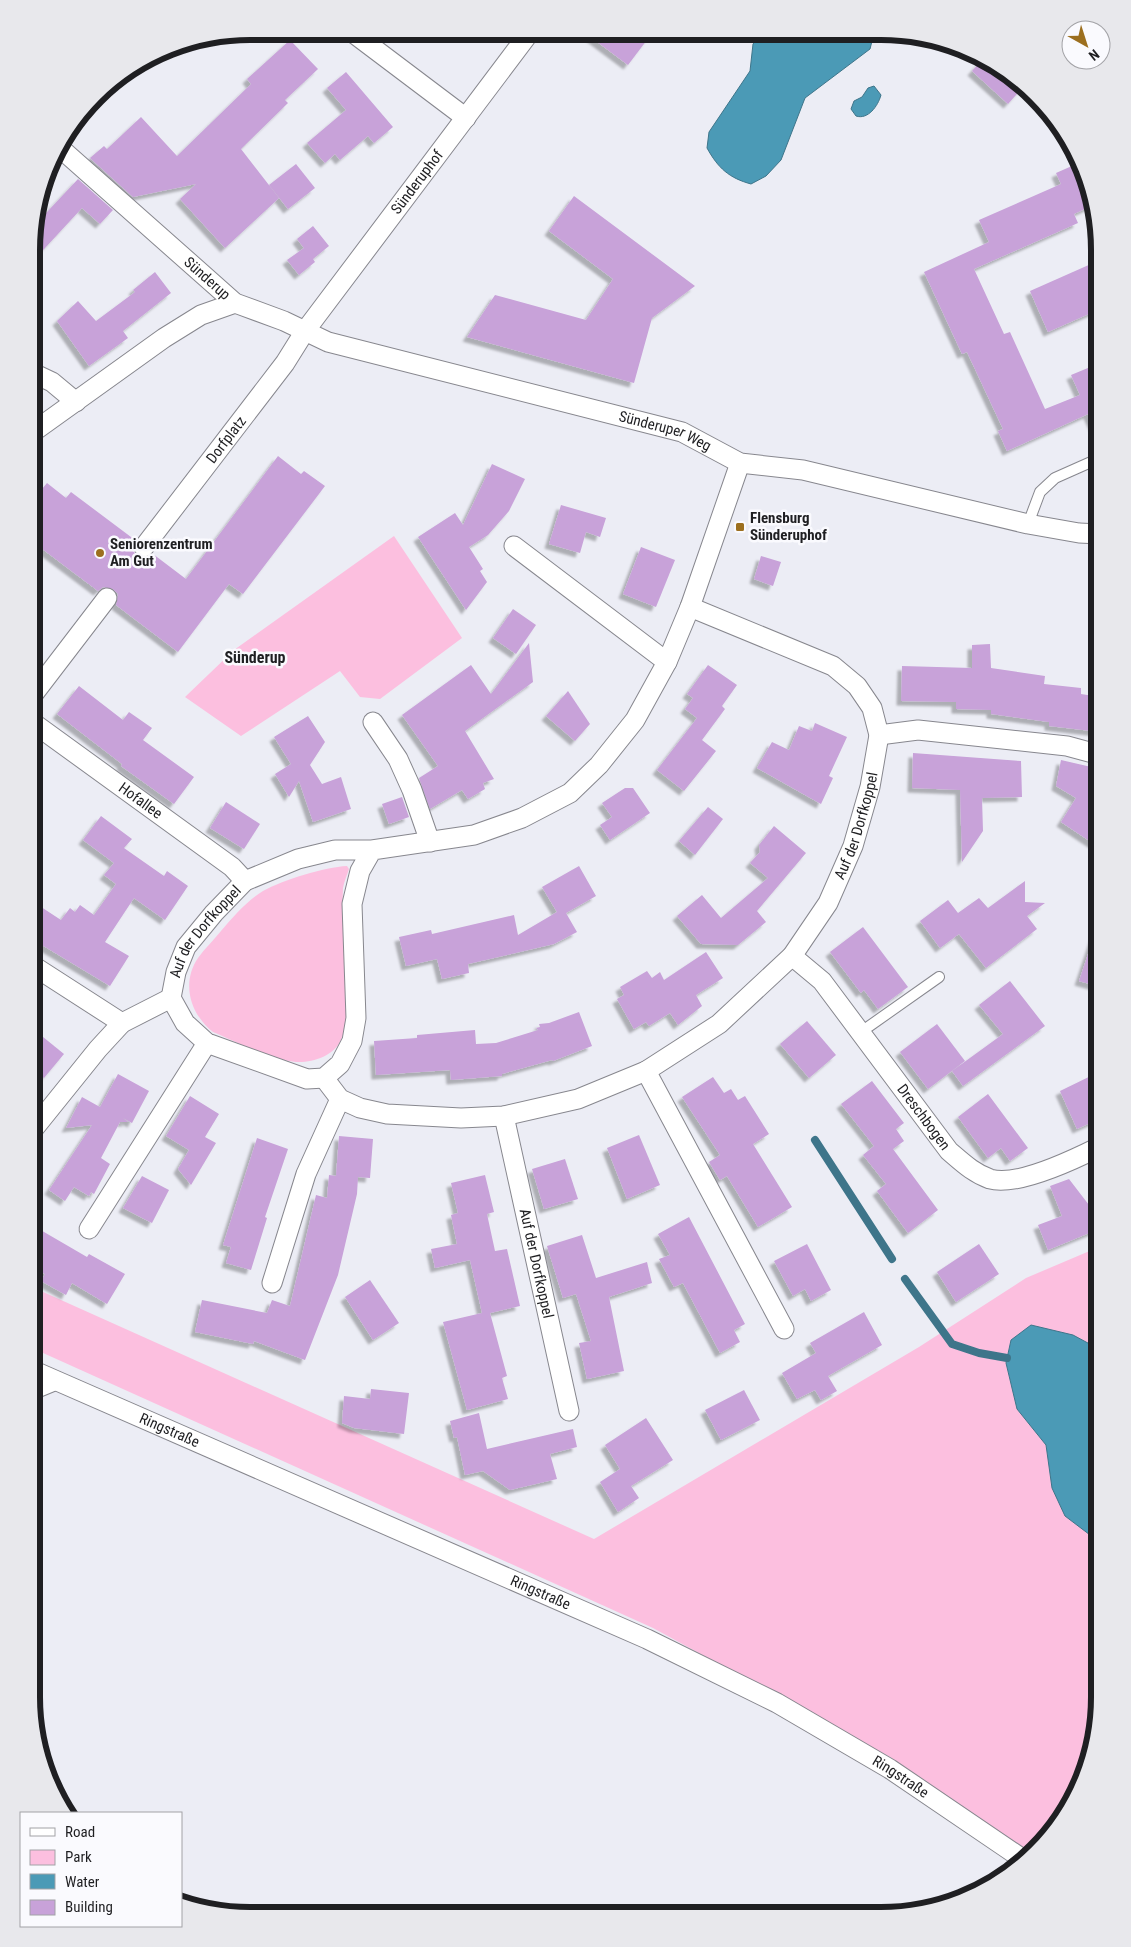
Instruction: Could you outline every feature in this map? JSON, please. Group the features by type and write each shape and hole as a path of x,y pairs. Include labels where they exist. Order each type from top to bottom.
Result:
{"street":[{"path":"363,40 466,118"},
{"name":"Sünderuphof","path":"305,331 524,40"},
{"name":"Sünderup","path":"40,427 193,319 235,303 65,152"},
{"name":"Sünderuper Weg","path":"235,303 328,342 682,432 740,463 803,470 1028,524 1078,534 1091,534"},
{"name":"Dorfplatz","path":"144,547 285,363 305,331"},
{"path":"40,376 52,382 76,402"},
{"name":"Auf der Dorfkoppel","path":"690,607 832,666 857,686 872,708 879,735 870,787 853,846 828,903 792,956 720,1024 646,1071 578,1099 504,1116 461,1118 387,1114 360,1108 340,1099 324,1078 307,1079 286,1073 206,1043 185,1023 171,998 176,972 186,947 245,881 298,859 336,850 372,850 474,835 522,818 570,793 599,765 635,720 667,662 690,607 740,463"},
{"path":"514,546 667,662"},
{"path":"40,686 107,598"},
{"path":"373,722 398,759 412,790 430,842"},
{"name":"Hofallee","path":"40,728 232,866 245,881"},
{"path":"879,735 918,730 1067,746 1091,753"},
{"path":"324,1078 340,1064 352,1041 356,1018 352,904 360,871 372,850"},
{"name":"Dreschbogen","path":"792,956 822,981 949,1151 972,1171 992,1179 1017,1178 1091,1151"},
{"path":"40,970 122,1023"},
{"name":"Auf der Dorfkoppel","path":"40,1121 98,1049 122,1023 171,998"},
{"path":"89,1229 206,1043"},
{"path":"646,1071 784,1329"},
{"path":"272,1283 306,1174 340,1099"},
{"name":"Auf der Dorfkoppel","path":"504,1116 569,1411"},
{"name":"Ringstraße","path":"40,1373 638,1635 777,1703 890,1769 1018,1856"}],"lane":[{"path":"1028,524 1040,492 1055,478 1091,462"},
{"path":"861,1032 939,977"},
{"path":"40,1392 62,1382"}],"green space":[{"path":"394,536 462,638 380,699 360,697 340,671 241,736 185,697 234,650"},
{"path":"347,866 349,869 343,888 343,905 348,1005 346,1024 338,1046 328,1054 315,1060 286,1061 213,1032 205,1025 190,998 190,978 201,954 230,920 251,899 263,891 304,875"},
{"path":"1091,1250 1091,1345 1073,1335 1011,1340 1006,1363 1017,1409 1046,1445 1052,1488 1091,1534 1091,1711 1087,1738 1080,1764 1063,1802 1048,1825 1024,1850 890,1757 653,1628 40,1352 40,1291 594,1539 919,1347 1026,1278"}],"water":[{"path":"756,40 872,40 870,49 805,98 781,160 766,176 751,184 736,179 720,167 707,148 709,132 750,71 753,44"},
{"path":"874,86 881,95 878,103 865,116 856,116 851,109 854,101 862,97 868,88"},
{"path":"1031,1325 1073,1335 1091,1345 1091,1536 1065,1516 1052,1488 1046,1445 1017,1409 1006,1363 1011,1340"}],"building":[{"path":"290,40 318,69 285,100 288,103 241,149 279,198 225,248 180,199 196,184 133,197 90,158 104,146 107,149 141,117 177,156 251,84 247,79"},
{"path":"595,40 647,40 628,65"},
{"path":"978,64 998,75 1019,92 1008,104 972,71"},
{"path":"346,72 393,127 374,143 368,136 340,160 335,154 325,163 307,143 346,110 327,88"},
{"path":"296,164 315,188 288,209 269,185"},
{"path":"1073,166 1075,170 1087,208 1074,214 1078,223 974,269 1004,334 1010,332 1045,409 1080,395 1071,375 1091,367 1091,420 1088,414 1007,451 998,431 1003,429 967,352 962,354 924,272 989,242 979,220 1061,184 1056,173"},
{"path":"78,179 113,210 100,224 82,208 40,253 43,216"},
{"path":"574,196 695,286 652,318 634,383 467,337 495,295 586,320 613,279 549,231"},
{"path":"313,226 329,246 313,259 315,262 299,275 287,260 304,248 297,239"},
{"path":"1091,264 1091,313 1048,332 1030,291"},
{"path":"155,272 171,293 123,331 128,338 89,366 57,321 78,301 96,321 135,292 133,290"},
{"name":"Seniorenzentrum Am Gut","path":"278,456 301,474 304,471 325,486 243,594 229,584 178,652 116,605 118,594 113,589 103,587 98,591 40,547 40,492 47,483 66,498 71,492 135,540 133,551 138,556 148,558 153,554 186,579"},
{"path":"492,464 525,479 509,511 488,535 469,547 483,569 480,571 487,582 466,610 418,537 455,513 463,525"},
{"path":"561,505 606,518 600,537 586,532 580,553 549,544"},
{"path":"641,547 675,560 656,607 623,594"},
{"path":"761,556 781,562 773,586 754,579"},
{"path":"513,609 536,625 516,654 493,638"},
{"path":"529,643 533,682 465,731 494,779 483,783 485,789 468,799 462,790 430,809 419,778 438,766 402,715 471,665 491,694"},
{"path":"990,644 991,668 1045,676 1044,684 1081,688 1081,694 1091,696 1091,731 1049,726 1049,722 991,714 991,710 956,709 956,702 901,701 902,666 972,668 972,645"},
{"path":"708,665 737,685 722,706 725,709 702,740 716,751 684,791 657,770 697,718 685,709 693,698 687,694"},
{"path":"79,686 123,720 129,712 152,728 143,740 194,777 174,804 121,766 122,764 57,714"},
{"path":"568,691 590,724 575,741 546,716"},
{"path":"308,716 325,742 310,765 322,784 341,777 351,809 313,822 299,781 289,797 275,774 291,764 274,737"},
{"path":"815,723 847,737 829,776 833,778 821,804 757,768 772,742 789,750 799,726 812,731"},
{"path":"913,753 1021,761 1022,797 982,798 983,831 962,862 960,790 912,788"},
{"path":"1061,760 1091,767 1091,842 1061,822 1076,798 1056,786"},
{"path":"625,788 633,788 650,813 610,840 600,825 612,817 602,803"},
{"path":"402,797 409,817 389,824 382,804"},
{"path":"226,802 260,824 244,849 210,828"},
{"path":"708,807 723,819 695,855 679,841"},
{"path":"101,816 132,839 124,848 164,876 167,871 188,886 165,920 134,898 105,942 129,956 110,986 40,944 40,906 61,920 70,908 75,912 80,905 94,915 116,884 104,875 114,863 83,840"},
{"path":"774,826 806,853 757,911 766,922 738,945 701,944 677,916 702,895 721,918 768,878 750,863 760,852 759,845"},
{"path":"579,866 596,896 566,913 577,932 554,944 468,964 469,973 442,979 437,959 406,966 399,937 431,930 432,934 514,915 518,935 557,912 542,887"},
{"path":"1025,881 1025,902 1045,903 1027,916 1037,929 986,968 959,934 940,948 920,921 948,900 958,913 979,898 988,908"},
{"path":"863,927 908,987 878,1009 864,990 861,993 830,952"},
{"path":"1091,945 1091,984 1079,981"},
{"path":"706,952 723,978 696,995 702,1006 678,1025 670,1013 649,1026 646,1022 634,1029 617,999 624,995 620,987 647,971 652,978 660,972 664,980"},
{"path":"1010,981 1045,1026 963,1086 952,1071 1003,1034 979,1005"},
{"path":"579,1012 592,1046 553,1061 502,1074 502,1076 451,1080 450,1070 376,1075 374,1041 417,1038 417,1035 475,1030 476,1044 496,1043 538,1030 536,1028 540,1027 539,1024 549,1023"},
{"path":"807,1021 836,1055 809,1078 780,1044"},
{"path":"937,1024 965,1061 928,1089 900,1052"},
{"path":"40,1034 64,1054 44,1078 40,1075"},
{"path":"118,1074 149,1091 132,1123 123,1118 128,1122 120,1122 101,1158 110,1164 94,1194 91,1192 89,1196 74,1187 65,1201 49,1190 92,1125 66,1128 82,1097 100,1107"},
{"path":"1091,1076 1091,1123 1077,1129 1060,1091"},
{"path":"713,1077 724,1093 731,1089 738,1100 745,1096 769,1134 753,1144 792,1207 758,1227 727,1176 720,1180 709,1162 720,1155 682,1097"},
{"path":"872,1081 904,1123 896,1129 904,1141 893,1149 938,1210 908,1233 877,1191 886,1184 863,1155 874,1146 841,1104"},
{"path":"988,1094 1028,1148 1010,1161 1001,1148 988,1158 958,1117"},
{"path":"190,1096 219,1114 205,1137 216,1143 191,1185 178,1169 189,1150 166,1136"},
{"path":"639,1135 660,1185 627,1199 607,1148"},
{"path":"339,1136 373,1139 370,1178 358,1177 357,1194 338,1275 305,1360 254,1341 253,1344 195,1332 202,1300 267,1313 272,1300 290,1306 316,1195 327,1198 329,1175 336,1176"},
{"path":"257,1138 288,1149 265,1217 267,1218 251,1270 226,1263 231,1247 223,1245"},
{"path":"565,1159 578,1199 544,1209 532,1169"},
{"path":"485,1175 494,1212 487,1214 495,1251 507,1249 520,1306 490,1313 507,1376 502,1378 508,1399 467,1410 443,1322 482,1313 470,1260 435,1268 431,1249 457,1244 451,1215 458,1213 451,1183"},
{"path":"142,1176 169,1190 152,1223 123,1208"},
{"path":"1069,1179 1091,1208 1091,1232 1048,1250 1038,1225 1062,1216 1050,1186"},
{"path":"689,1217 745,1324 734,1330 740,1342 720,1353 683,1283 674,1287 659,1259 670,1255 658,1234"},
{"path":"40,1230 87,1257 89,1254 125,1274 107,1304 72,1283 66,1295 41,1281 45,1274 40,1271"},
{"path":"582,1235 596,1278 647,1262 652,1283 609,1297 624,1371 587,1379 579,1343 591,1341 576,1294 563,1298 547,1246"},
{"path":"807,1244 831,1290 811,1301 805,1289 793,1296 774,1261"},
{"path":"979,1244 999,1274 956,1302 937,1272"},
{"path":"370,1280 399,1323 373,1340 345,1297"},
{"path":"864,1312 882,1345 828,1376 837,1391 821,1400 815,1390 797,1399 782,1373 816,1353 810,1343"},
{"path":"371,1389 409,1393 404,1434 354,1428 342,1423 344,1396 370,1399"},
{"path":"744,1390 760,1420 721,1440 705,1410"},
{"path":"479,1413 487,1449 573,1429 577,1447 550,1454 557,1479 510,1490 483,1471 465,1475 457,1437 454,1438 450,1421"},
{"path":"646,1418 673,1460 631,1486 639,1498 618,1512 600,1482 620,1469 605,1445"}],"waterway":[{"path":"815,1140 892,1259"},
{"path":"905,1279 952,1344 979,1353 1007,1358"}],"place":[{"name":"Flensburg Sünderuphof","path":"740,527"},
{"name":"Seniorenzentrum Am Gut","path":"100,553"}],"district":[{"name":"Sünderup","path":"255,657"}]}
